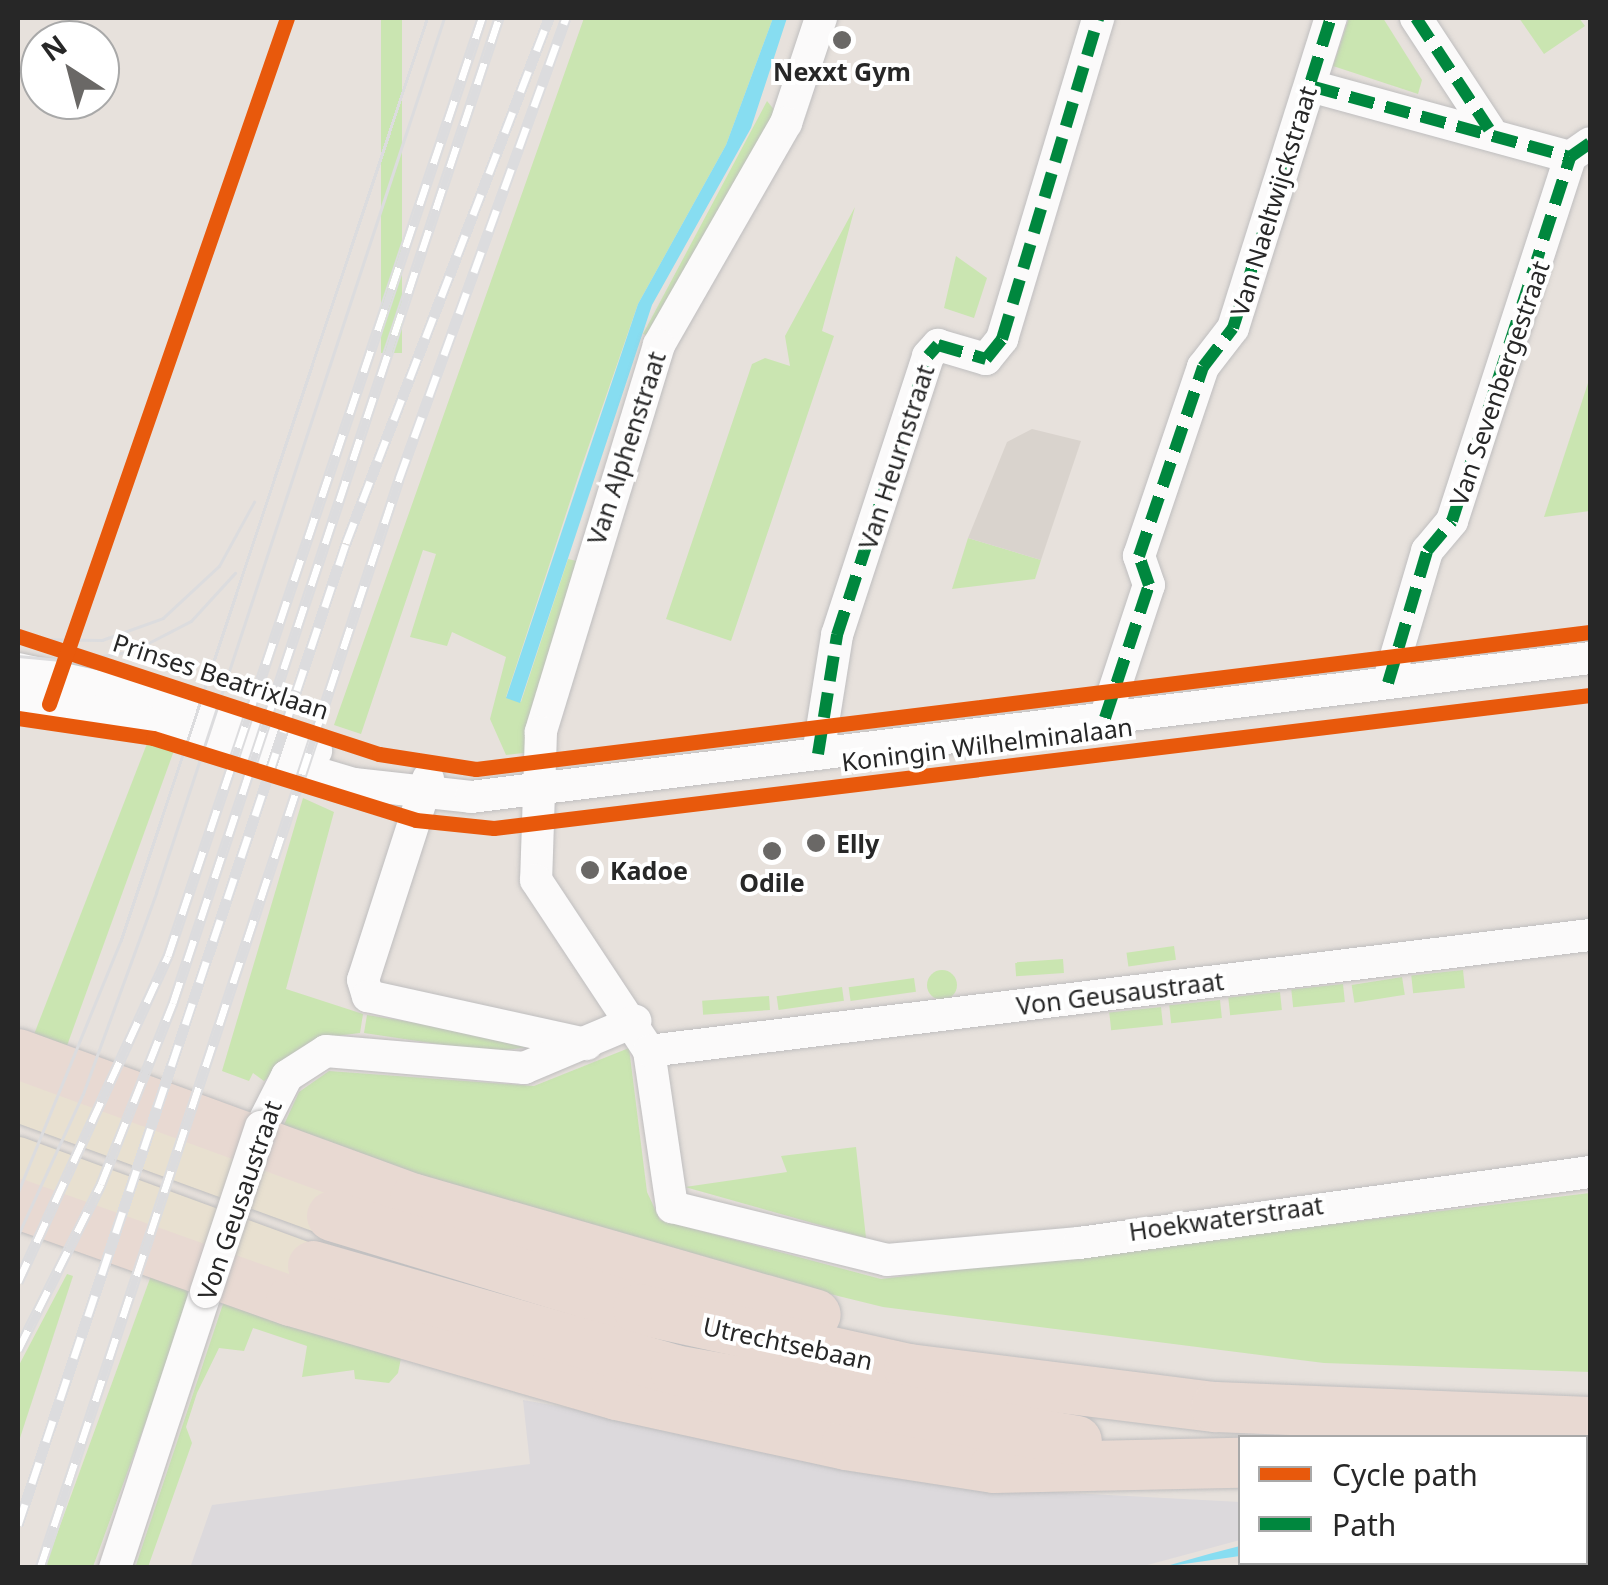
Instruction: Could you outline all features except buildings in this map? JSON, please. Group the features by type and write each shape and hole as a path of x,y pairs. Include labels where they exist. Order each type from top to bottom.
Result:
{"highway":[{"path":"18,1054 453,1211 849,1323 909,1369"},
{"path":"18,1204 330,1312 617,1395 846,1445 994,1468 1238,1460"},
{"name":"Utrechtsebaan","path":"332,1216 638,1309 909,1369 1250,1410 1590,1422"},
{"name":"Utrechtsebaan","path":"313,1266 546,1337 798,1397 1011,1433 1238,1460"}],"main road":[{"name":"Utrechtsebaan","path":"18,1101 332,1216"},
{"name":"Utrechtsebaan","path":"18,1158 313,1266"}],"street":[{"name":"Van Alphenstraat","path":"688,1217 663,1189 649,1052 635,1022 536,880 540,732 658,345 786,123 821,18"},
{"name":"Van Heurnstraat","path":"818,754 838,634 928,356 938,346 986,359 1002,339 1098,18"},
{"name":"Van Naeltwijckstraat","path":"1105,718 1149,585 1139,556 1203,366 1233,328 1314,88 1330,18"},
{"path":"1416,18 1489,129"},
{"path":"1314,88 1449,131 1489,129 1580,150"},
{"name":"Van Sevenbergestraat","path":"1388,683 1426,551 1452,521 1580,150"},
{"name":"Koningin Wilhelminalaan","path":"18,698 146,722 389,792 426,787 537,789 1590,658"},
{"name":"Prinses Beatrixlaan","path":"18,669 168,702 426,787"},
{"path":"426,787 363,980 376,1003 588,1044"},
{"name":"Von Geusaustraat","path":"649,1052 1590,936"},
{"name":"Von Geusaustraat","path":"115,1568 261,1127 286,1076 326,1051 524,1068 635,1022"},
{"name":"Hoekwaterstraat","path":"688,1217 887,1260 1080,1243 1590,1172"}],"shaded area":[{"path":"1032,429 1081,441 1041,560 968,538 1007,442"},
{"path":"523,1400 1052,1492 1238,1502 1238,1541 1140,1567 190,1568 212,1505 530,1464"}],"green space":[{"path":"381,18 402,18 402,353 381,353"},
{"path":"584,18 773,18 726,145 638,304 580,471 506,697 521,702 568,559 581,562 532,752 506,755 490,719 506,657 452,632 447,646 410,637 436,554 423,550 361,734 334,725"},
{"path":"1349,18 1383,18 1422,80 1418,94 1333,66"},
{"path":"1519,18 1579,18 1585,26 1544,54"},
{"path":"767,101 780,117 655,338 643,334"},
{"path":"855,207 822,331 834,336 731,641 666,619 752,364 765,358 790,366 785,336"},
{"path":"956,256 987,278 974,318 944,308"},
{"path":"1590,377 1590,511 1544,517"},
{"path":"968,538 1041,560 1035,579 952,589"},
{"path":"148,741 176,745 64,1054 26,1055"},
{"path":"303,798 334,812 286,989 363,1014 360,1033 319,1038 264,1081 253,1073 249,1081 222,1071"},
{"path":"1174,946 1176,960 1128,967 1126,953"},
{"path":"1063,959 1064,973 1016,976 1015,962"},
{"path":"942,970 953,974 957,985 953,996 942,1000 931,996 927,985 931,974"},
{"path":"1463,970 1465,988 1413,993 1411,975"},
{"path":"1402,977 1405,995 1354,1003 1352,985"},
{"path":"914,978 916,992 851,1001 849,987"},
{"path":"1343,984 1345,1002 1293,1007 1291,989"},
{"path":"842,987 844,1001 779,1010 777,996"},
{"path":"1280,992 1282,1010 1230,1015 1228,997"},
{"path":"769,996 770,1010 703,1015 702,1001"},
{"path":"1220,1000 1222,1018 1171,1023 1169,1005"},
{"path":"1161,1007 1163,1025 1111,1030 1109,1012"},
{"path":"367,1015 550,1044 491,1052 364,1033"},
{"path":"629,1048 647,1192 660,1220 881,1279 1590,1193 1590,1372 1324,1363 883,1307 638,1247 281,1131 299,1092 329,1071 534,1086"},
{"path":"856,1147 866,1238 685,1187 787,1172 781,1156"},
{"path":"152,1273 194,1288 93,1568 46,1564"},
{"path":"67,1274 73,1276 18,1444 18,1367"},
{"path":"225,1298 401,1358 398,1373 389,1383 355,1379 354,1370 302,1377 307,1346 253,1328 244,1351 219,1348 197,1393 186,1427 192,1443 148,1567 135,1568"}],"water":[{"path":"773,18 787,18 751,128 652,305 520,703 506,698 638,304 726,145"},
{"path":"1238,1547 1238,1556 1163,1567"}],"tram line":[{"path":"18,1192 121,940 427,18"},
{"path":"18,1235 83,1094 156,893 444,18"},
{"path":"18,639 102,640 163,618 219,566 254,502"},
{"path":"18,656 72,661 133,651 191,621 235,573"}],"railway":[{"path":"18,1282 168,956 482,18"},
{"path":"18,1350 101,1184 173,1003 499,18"},
{"path":"18,1525 346,543 549,18"},
{"path":"40,1568 399,479 566,18"}],"marked path":[{"path":"818,754 837,635 928,356 938,345 986,359 1002,339 1098,18"},
{"path":"1105,718 1149,585 1139,556 1203,367 1233,328 1331,18"},
{"path":"1416,18 1489,129"},
{"path":"1314,87 1570,157"},
{"path":"1388,683 1427,551 1452,521 1570,157 1590,143"}],"cycle path":[{"path":"49,704 287,18"},
{"path":"18,636 379,754 476,769 1590,632"},
{"path":"18,718 153,738 416,820 494,828 1590,695"}],"place":[{"name":"Nexxt Gym","path":"842,40"},
{"name":"Elly","path":"816,843"},
{"name":"Odile","path":"772,851"},
{"name":"Kadoe","path":"590,870"}]}
